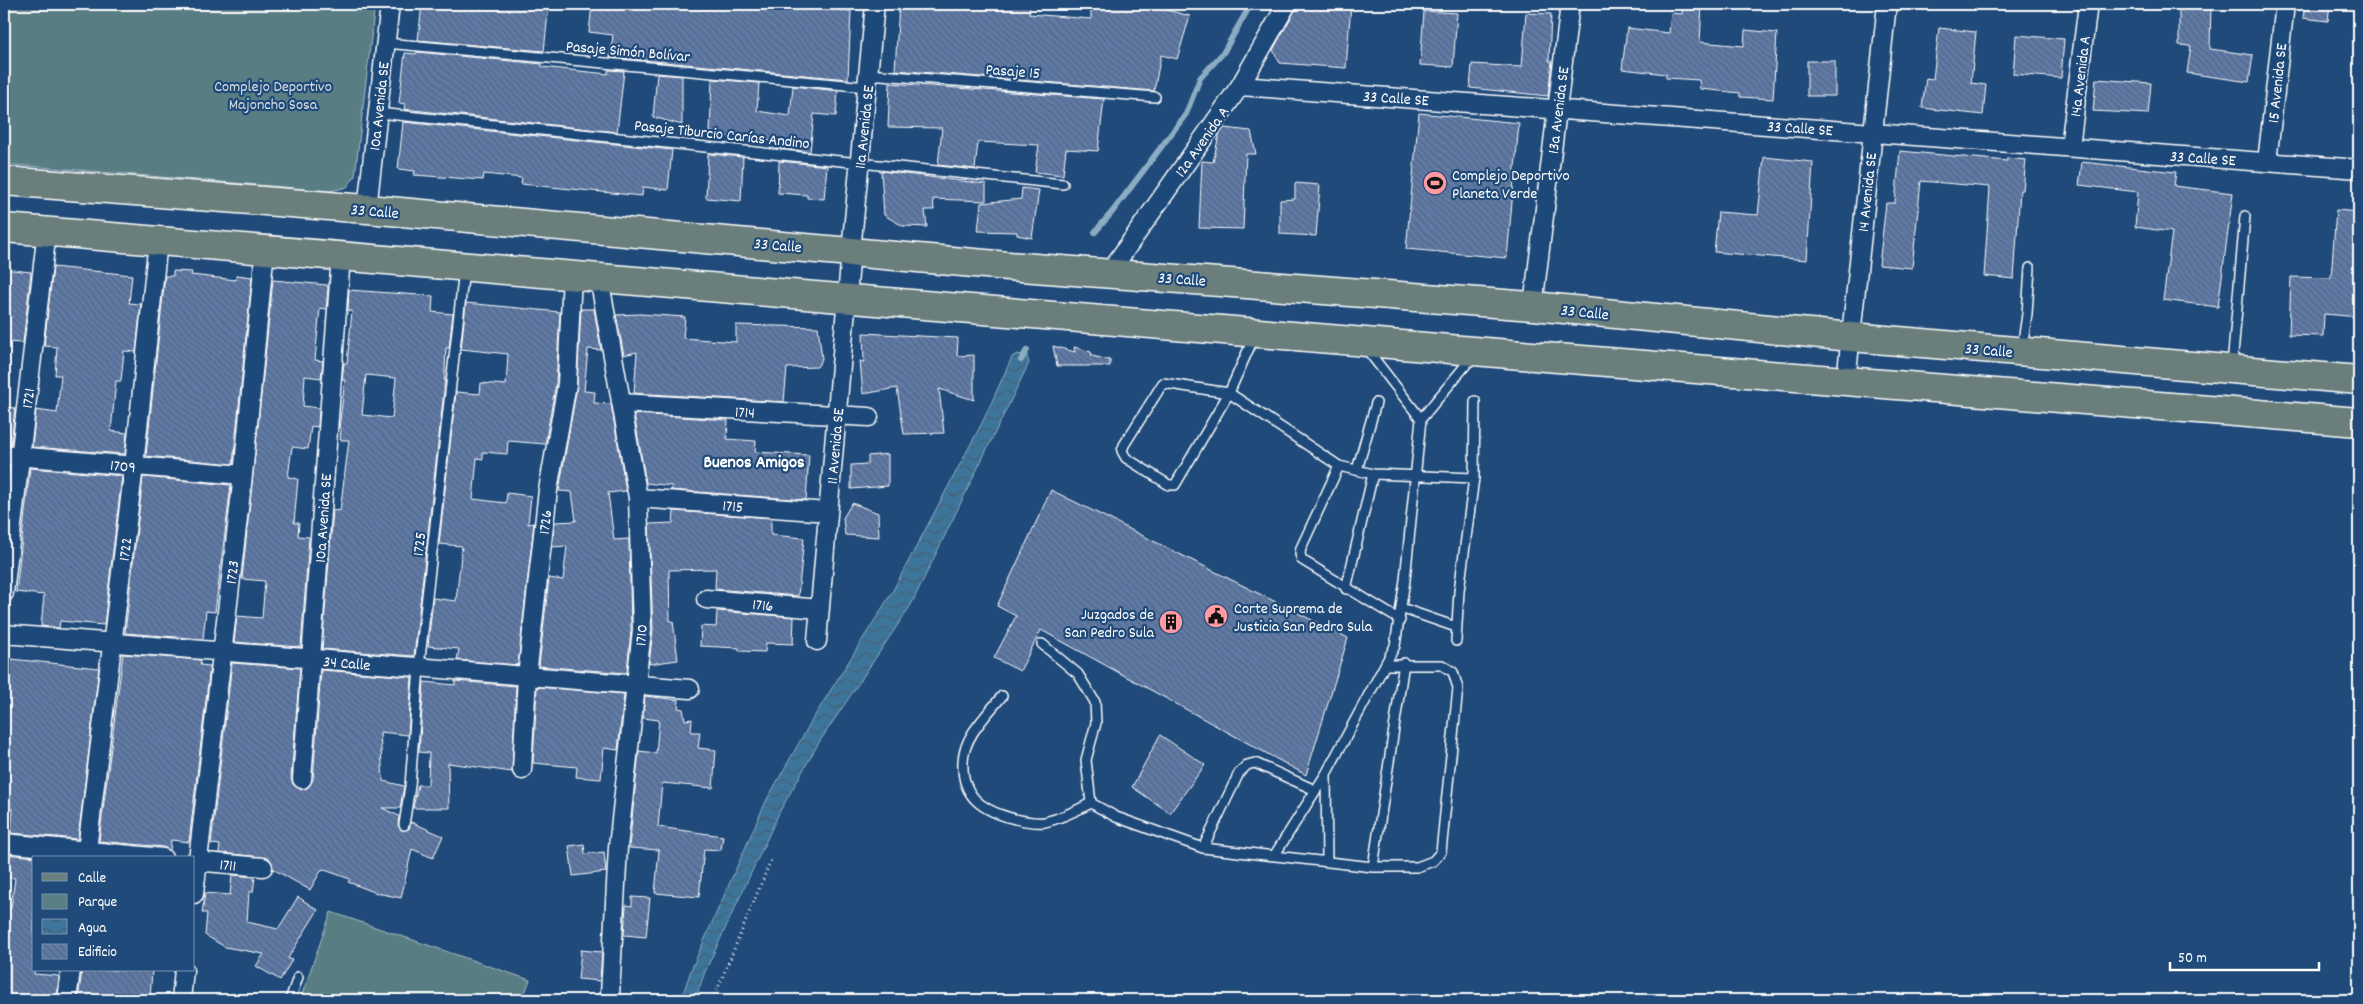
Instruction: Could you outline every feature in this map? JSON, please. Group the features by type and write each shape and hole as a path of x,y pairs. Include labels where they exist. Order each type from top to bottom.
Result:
{"main road":[{"name":"33 Calle","path":"4,181 367,209 1109,273 1533,306 1851,337 2359,380"},
{"path":"4,228 1477,351 2359,422"}],"street":[{"name":"10a Avenida SE","path":"367,209 390,4"},
{"name":"11a Avenida SE","path":"851,251 875,4"},
{"name":"12a Avenida A","path":"1109,273 1240,86 1287,4"},
{"name":"13a Avenida SE","path":"1533,306 1570,4"},
{"name":"14 Avenida SE","path":"1846,380 1887,4"},
{"name":"14a Avenida A","path":"2070,147 2088,4"},
{"name":"15 Avenida SE","path":"2267,162 2285,4"},
{"name":"33 Calle SE","path":"1240,86 2359,169"},
{"name":"1721","path":"4,594 12,456 47,231"},
{"name":"1722","path":"87,854 134,466 158,241"},
{"name":"1723","path":"195,878 243,475 265,250"},
{"name":"11 Avenida SE","path":"817,641 851,251"},
{"name":"10a Avenida SE","path":"302,779 342,256"},
{"name":"1726","path":"522,770 527,676 548,490 567,384 572,275"},
{"name":"1710","path":"599,278 638,498 642,630 618,846 610,995"},
{"name":"1714","path":"620,403 869,417"},
{"name":"1709","path":"12,456 243,475"},
{"name":"1715","path":"638,498 828,512"},
{"name":"1716","path":"706,599 820,609"},
{"name":"34 Calle","path":"4,634 690,689"},
{"path":"4,843 87,854 125,856"},
{"name":"1711","path":"196,861 263,867"},
{"path":"67,1000 71,972"},
{"path":"181,1000 184,972"}],"lane":[{"name":"Pasaje Simón Bolívar","path":"386,43 868,80"},
{"name":"Pasaje 15","path":"868,80 1155,97"},
{"name":"Pasaje Tiburcio Carías Andino","path":"378,113 1062,184"},
{"path":"2232,369 2233,331 2245,216"},
{"name":"1725","path":"404,825 410,786 419,667 464,266"},
{"path":"2021,351 2027,314 2030,268"},
{"path":"1256,332 1229,393 1175,485 1169,485 1126,458 1122,451 1124,445 1163,383 1229,393 1340,466 1373,474 1474,478"},
{"path":"1360,341 1421,419"},
{"path":"1274,856 1314,790 1326,774 1395,646 1400,620 1421,419 1477,351"},
{"path":"1456,641 1456,627 1474,478 1475,401"},
{"path":"1357,470 1376,403"},
{"path":"1340,466 1300,554 1302,560 1346,589 1400,620"},
{"path":"1346,589 1373,474"},
{"path":"1401,608 1456,627"},
{"path":"1042,644 1078,674 1095,702 1096,723 1086,760 1091,803"},
{"path":"1091,803 1116,817 1203,848 1373,867 1417,867 1433,861 1441,852 1458,688 1453,672 1442,665 1404,663 1386,665"},
{"path":"1373,867 1404,663"},
{"path":"1002,696 970,736 963,760 965,785 975,802 994,814 1021,820 1043,822 1066,816 1091,803"},
{"path":"1203,848 1239,773 1247,765 1255,763 1314,790"},
{"path":"1326,774 1326,862"},
{"path":"290,1000 298,977"}],"path":[{"path":"713,1000 771,860"}],"green space":[{"name":"Complejo Deportivo Majoncho Sosa","path":"4,4 375,4 355,176 347,187 331,191 4,164"},
{"path":"331,912 530,980 522,1000 300,1000"}],"water":[{"path":"1017,354 1027,356 1029,363 911,605 818,744 780,811 705,972 695,1000 681,1000 691,970 766,801 812,720 891,594 983,421 1012,357"}],"building":[{"path":"422,4 447,6 447,4 549,4 544,51 418,40"},
{"path":"609,4 823,4 822,9 851,11 848,79 610,57 613,35 589,32 592,5 608,7"},
{"path":"899,4 1020,4 1030,5 1029,14 1091,19 1091,4 1114,4 1155,7 1190,16 1177,59 1161,55 1154,91 895,70"},
{"path":"1298,4 1351,4 1346,68 1280,63 1273,50"},
{"path":"1683,4 1702,4 1700,42 1744,46 1745,30 1777,33 1773,99 1740,97 1740,93 1700,89 1699,80 1666,78 1666,74 1622,69 1627,28 1669,33 1671,13 1682,14"},
{"path":"2179,4 2211,4 2210,49 2253,55 2249,82 2187,73 2191,46 2179,45"},
{"path":"2305,4 2330,4 2328,21 2303,18"},
{"path":"1424,11 1457,13 1453,67 1420,65"},
{"path":"1526,13 1551,14 1549,61 1552,61 1548,96 1470,88 1472,64 1522,67"},
{"path":"1939,28 1976,32 1971,83 1986,85 1983,115 1922,108 1926,78 1933,79"},
{"path":"2016,35 2064,39 2061,78 2013,74"},
{"path":"417,52 542,64 542,67 608,74 608,70 624,71 617,132 404,109 405,104 399,103 405,53 416,54"},
{"path":"1807,61 1835,61 1835,96 1807,96"},
{"path":"657,74 682,76 682,125 653,117"},
{"path":"712,79 759,83 757,111 790,116 793,86 838,91 836,116 814,114 810,152 780,148 780,141 737,139 710,132"},
{"path":"2096,79 2151,83 2148,114 2093,111"},
{"path":"890,83 1104,99 1098,151 1066,149 1063,175 1035,172 1039,145 978,142 975,169 938,165 942,128 888,127"},
{"path":"1419,113 1519,123 1507,258 1406,249"},
{"path":"403,122 672,150 668,190 643,187 642,196 521,184 522,178 484,174 483,180 414,175 415,171 398,169"},
{"path":"1224,128 1251,131 1256,154 1246,154 1243,229 1199,228 1202,161 1213,162 1219,135"},
{"path":"1900,151 2007,161 2007,158 2026,160 2023,190 2020,190 2014,279 1984,276 1990,187 1921,181 1912,268 1879,265 1886,203 1895,203"},
{"path":"708,154 743,157 741,201 706,198"},
{"path":"1764,157 1813,162 1807,260 1714,252 1718,212 1758,215"},
{"path":"779,161 827,166 824,199 807,198 807,195 778,193"},
{"path":"2082,162 2176,172 2174,186 2233,193 2218,307 2163,300 2172,232 2135,227 2138,192 2079,185"},
{"path":"881,171 986,184 986,201 933,199 934,210 925,210 927,227 903,226 884,215"},
{"path":"1295,183 1320,185 1316,236 1280,234 1280,200 1295,199"},
{"path":"1022,188 1039,190 1032,238 1017,235 1017,232 978,231 981,203 1021,199"},
{"path":"2336,210 2359,212 2359,317 2324,314 2323,336 2289,335 2291,277 2331,278"},
{"path":"53,267 132,275 129,303 141,304 136,352 124,351 121,381 116,381 111,431 127,433 125,454 32,447 36,410 57,413 61,375 55,375 57,347 44,346"},
{"path":"4,269 31,272 23,343 4,342"},
{"path":"173,271 192,272 191,275 236,280 237,275 252,277 233,464 146,456 165,276 173,276"},
{"path":"273,280 327,285 328,288 326,309 320,308 315,360 323,361 321,378 305,376 303,406 319,408 318,427 311,426 308,449 292,447 288,477 298,479 294,523 299,523 298,536 309,537 301,647 234,642 237,616 262,618 265,581 242,579"},
{"path":"349,290 433,296 432,312 453,314 449,348 446,348 444,391 414,656 322,649 333,510 340,511 349,440 340,440 341,428 339,428 345,380 342,380 344,363 347,363 352,311 348,311","holes":["366,375 396,378 392,418 362,415"]},
{"path":"466,303 560,312 556,383 545,444 508,441 507,454 483,452 483,459 477,458 473,499 506,503 507,493 531,496 528,524 534,523 518,665 457,660 459,649 428,646 433,598 456,601 462,546 439,544 456,392 480,394 481,383 506,385 508,354 461,349"},
{"path":"581,309 594,309 601,350 588,349 584,391 595,392 594,403 611,404 626,491 608,493 614,540 629,539 631,630 627,673 539,666 549,578 563,580 567,546 552,547 555,522 576,521 572,492 559,491 577,386"},
{"path":"640,314 685,317 683,338 736,342 736,325 818,327 822,359 817,367 787,368 784,402 634,393 637,352 624,355 616,315"},
{"path":"863,333 958,338 957,356 974,355 974,400 939,389 944,433 904,434 897,388 863,394 860,361 864,362"},
{"path":"1053,346 1075,352 1074,347 1091,352 1092,356 1110,360 1110,366 1057,366"},
{"path":"4,407 15,408 11,445 4,445"},
{"path":"634,414 728,420 727,439 756,441 755,452 809,455 806,500 671,490 672,486 646,483"},
{"path":"888,454 888,486 851,489 851,465 868,464 868,456"},
{"path":"30,468 122,476 104,625 60,621 59,628 41,626 44,595 16,592"},
{"path":"143,477 231,485 215,612 206,611 203,639 125,633"},
{"name":"Juzgados de San Pedro Sula","path":"1051,490 1348,638 1306,775 1041,630 1020,671 994,658 1016,616 997,606"},
{"path":"852,503 878,513 879,537 845,535 843,518"},
{"path":"674,511 771,518 771,535 804,538 798,596 715,589 716,569 669,570 670,621 673,621 678,660 649,664 653,630 649,524 673,523"},
{"path":"717,611 794,617 793,644 766,643 765,652 739,651 739,648 700,646 701,626 716,627"},
{"path":"123,654 201,660 200,665 210,666 189,842 171,840 170,851 164,847 99,841"},
{"path":"11,659 99,668 78,839 11,833 13,809 4,808 4,681 9,681"},
{"path":"232,663 300,668 291,778 293,784 301,790 307,788 313,780 321,670 412,677 408,735 380,732 383,781 404,786 400,808 382,808 399,816 398,825 401,830 409,829 411,822 443,836 433,858 412,849 401,898 377,893 348,882 350,879 322,869 310,890 273,869 269,858 219,853 220,845 211,844"},
{"path":"455,681 516,686 512,772 448,763 449,808 413,808 418,785 428,785 429,753 419,752 424,682 455,685"},
{"path":"537,687 624,694 618,750 604,748 601,779 576,777 577,767 533,763"},
{"path":"645,696 679,700 678,708 683,709 685,720 692,719 691,732 700,732 698,748 716,750 713,788 662,783 658,827 723,836 721,850 704,849 699,897 655,893 659,850 629,848 639,751 656,753 659,720 643,718"},
{"path":"1160,735 1205,765 1170,813 1132,787"},
{"path":"584,844 585,854 604,852 606,872 573,876 569,846"},
{"path":"4,854 32,857 32,972 34,974 59,976 57,1000 4,1000 4,908 11,908 15,878 4,877"},
{"path":"232,875 255,877 253,892 249,892 247,922 278,929 298,897 318,910 288,958 292,960 280,980 256,966 264,954 225,947 205,935 207,913 202,913 205,893 230,895"},
{"path":"632,897 650,898 646,937 624,935 626,905 632,906"},
{"path":"581,950 602,952 600,981 578,979"},
{"path":"82,972 152,972 150,1000 78,1000"}],"waterway":[{"path":"1095,232 1186,114 1200,78 1223,53 1251,4"},
{"path":"1021,360 1027,350"}],"place":[{"name":"Complejo Deportivo Planeta Verde","path":"1435,183"},
{"name":"Corte Suprema de Justicia San Pedro Sula","path":"1216,616"},
{"name":"Juzgados de San Pedro Sula","path":"1171,622"}],"district":[{"name":"Buenos Amigos","path":"754,461"}]}
